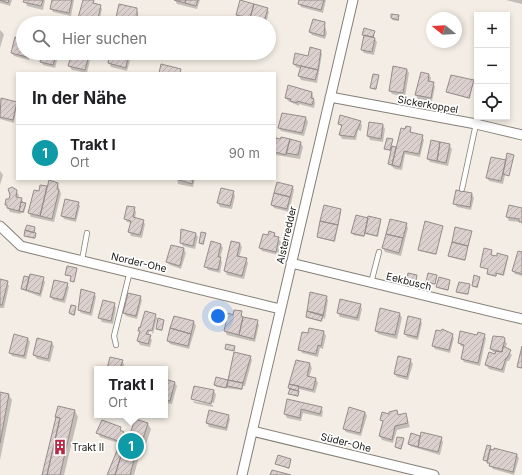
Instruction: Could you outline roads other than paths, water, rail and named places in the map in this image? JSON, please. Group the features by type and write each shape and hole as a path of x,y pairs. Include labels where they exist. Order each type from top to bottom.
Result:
{"street":[{"name":"Alsterredder","path":"242,475 353,0"},
{"name":"Sickerkoppel","path":"330,97 476,124 522,135"},
{"name":"Norder-Ohe","path":"0,226 21,246 280,309"},
{"name":"Eekbusch","path":"291,263 522,319"},
{"name":"Süder-Ohe","path":"252,431 434,475"}],"lane":[{"path":"462,189 476,124"},
{"path":"82,260 87,233"},
{"path":"371,282 379,252"},
{"path":"116,345 114,336 130,272"}],"place":[{"name":"Trakt I","path":"131,446"},
{"name":"Trakt II","path":"60,447"}]}
